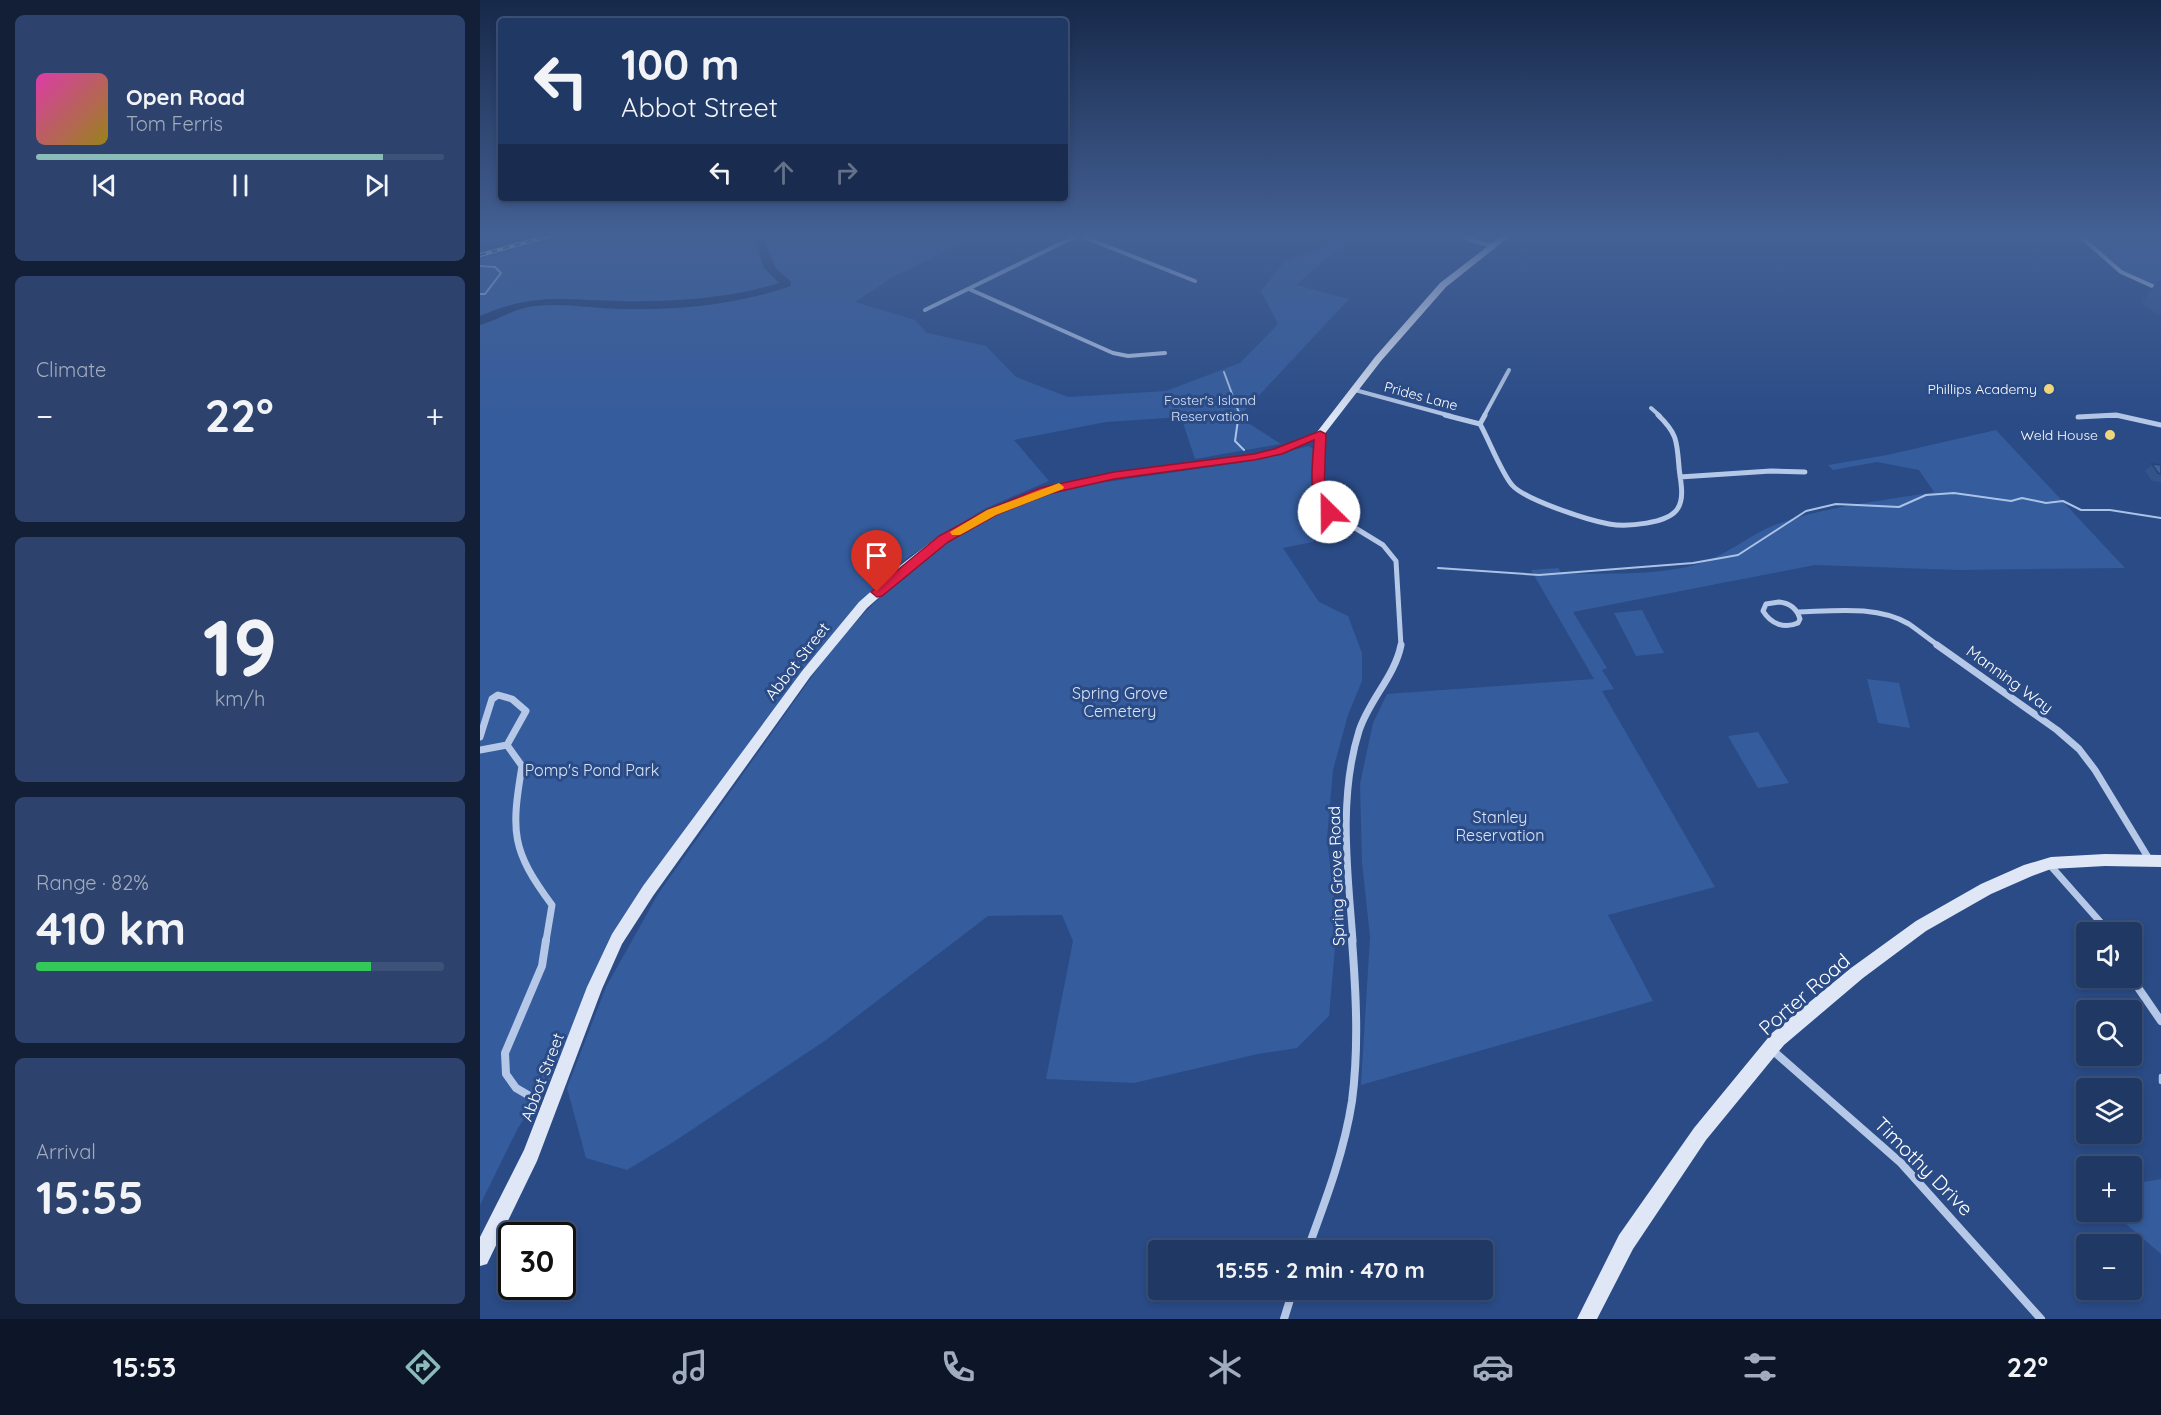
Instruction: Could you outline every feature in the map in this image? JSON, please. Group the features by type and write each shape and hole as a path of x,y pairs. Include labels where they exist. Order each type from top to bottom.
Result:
{"street":[{"path":"925,310 951,298"},
{"path":"988,298 1113,353 1128,356 1165,354"},
{"name":"Abbot Street","path":"480,1257 531,1155 586,1008 617,939 648,891 806,674 862,605 943,539 992,513 1044,491 1114,476 1254,457 1278,452 1320,434 1378,359 1432,298"},
{"path":"1509,370 1480,424 1512,485 1531,499 1610,524 1645,524 1666,518 1678,508 1682,496 1676,436 1671,427 1652,408"},
{"name":"Prides Lane","path":"1355,390 1480,424"},
{"path":"2078,417 2116,415 2161,425"},
{"name":"Spring Grove Road","path":"1310,1240 1343,1143 1354,1081 1356,1019 1347,824 1354,748 1366,711 1395,663 1402,646 1396,561 1383,545 1335,517 1320,499 1318,491 1320,434"},
{"path":"1680,477 1771,471 1805,472"},
{"name":"Manning Way","path":"1798,612 1800,616 1798,622 1784,626 1768,619 1763,611 1766,603 1776,601 1789,604 1798,612 1870,612 1898,619 1926,635 2079,749 2096,770 2155,860"},
{"path":"480,737 492,699 498,695 512,699 526,711 507,745 480,750"},
{"path":"507,745 522,766 514,831 518,851 537,885 552,905 542,966 505,1053 506,1074 516,1088 528,1095"},
{"name":"Porter Road","path":"1587,1319 1626,1242 1700,1134 1778,1039 1857,973 1921,926 1986,889 2049,863 2155,860"},
{"path":"2049,863 2100,922"},
{"path":"2139,988 2161,1021"},
{"name":"Timothy Drive","path":"1771,1049 1901,1163 2041,1319"},
{"path":"1284,1319 1290,1300"}],"green space":[{"path":"480,298 862,298 855,302 915,320 927,333 986,346 1016,377 1068,397 1166,391 1240,363 1278,324 1264,298 1349,299 1239,417 1281,444 1195,459 1181,417 1106,422 1014,440 1049,481 984,509 907,558 890,573 801,672 613,935 550,1080 518,1128 480,1205"},
{"name":"Stanley Reservation","path":"1996,430 2125,568 1959,570 1815,565 1573,612 1607,668 1602,670 1614,689 1602,691 1715,887 1608,915 1653,1001 1361,1085 1370,937 1362,862 1360,784 1373,723 1387,694 1594,679 1531,570 1558,568 1562,574 1628,573 1679,569 1695,565 1716,557 1766,529 1796,518 1855,505 1934,492 1919,470 1877,462 1833,470 1828,465 1887,455"},
{"name":"Spring Grove Cemetery","path":"1309,446 1313,449 1311,480 1314,497 1317,505 1331,523 1313,542 1283,548 1319,602 1348,616 1362,653 1362,681 1348,715 1333,770 1327,839 1337,925 1329,1016 1297,1048 1258,1054 1134,1083 1046,1079 1073,941 1062,915 988,916 826,1040 675,1141 627,1170 586,1158 567,1088 606,987 658,894 830,651 866,611 911,568 947,542 994,515 1071,487 1239,463"},
{"path":"1642,610 1664,653 1636,656 1614,613"},
{"path":"1867,679 1899,683 1910,728 1878,723"},
{"path":"1758,732 1789,783 1758,788 1728,736"},
{"path":"2161,1179 2161,1254 2142,1238 2142,1234 2138,1234 2124,1222 2142,1222 2142,1182"}],"building":[{"path":"2152,464 2161,465 2161,474 2158,473"}],"waterway":[{"path":"480,321 514,307 536,302 652,305 733,298"},
{"path":"1224,372 1239,413 1235,441 1244,450"},
{"path":"1438,568 1539,575 1693,563 1738,555 1806,511 1836,504 1899,507 1926,495 1954,493 2011,501 2022,498 2046,503 2063,501 2081,510 2110,510 2161,518"},
{"path":"2161,1076 2161,1082"}],"slow traffic":[{"path":"956,532 992,513 1059,487"}],"place":[{"name":"Phillips Academy","path":"2049,389"},
{"name":"Weld House","path":"2110,435"}],"route":[{"path":"877,592 943,539 992,513 1044,491 1071,483 1114,476 1254,457 1278,452 1320,434 1318,491 1323,506 1329,512"}],"park label":[{"name":"Foster's Island Reservation","path":"1210,408"},
{"name":"Pomp's Pond Park","path":"592,770"}]}
